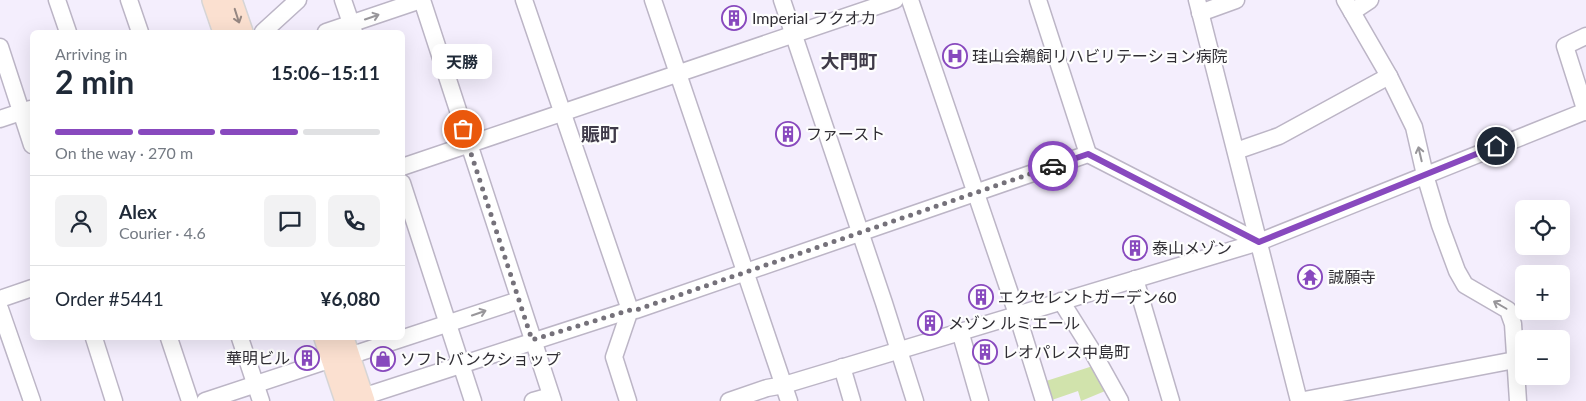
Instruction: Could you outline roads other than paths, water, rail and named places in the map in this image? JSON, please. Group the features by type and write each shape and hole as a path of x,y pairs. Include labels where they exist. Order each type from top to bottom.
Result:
{"main road":[{"path":"213,0 223,30"},
{"path":"231,0 241,30"},
{"path":"327,340 341,351 357,399"}],"street":[{"path":"57,0 67,30"},
{"path":"129,0 139,30"},
{"path":"265,30 298,0"},
{"path":"343,0 353,28"},
{"path":"340,30 353,28 421,0 552,398 533,401"},
{"path":"524,0 630,310 614,357 628,401"},
{"path":"653,0 789,401"},
{"path":"782,0 900,349 915,401"},
{"path":"405,166 895,0"},
{"path":"910,0 1017,314 1044,401"},
{"path":"1038,0 1088,154 1259,242"},
{"path":"1236,0 1199,7 1299,401 1515,360 1513,324 1508,310 1465,285 1457,272 1425,175 1414,127 1390,76 1349,6 1370,0"},
{"path":"730,401 767,388 784,385 1259,242 1586,112 1564,46 1586,36"},
{"path":"0,47 27,110 30,131"},
{"path":"1236,151 1279,136 1390,76"},
{"path":"0,119 27,110"},
{"path":"357,399 532,340 630,310 636,310 1088,154"},
{"path":"405,192 473,401"},
{"path":"1135,280 1171,401"},
{"path":"0,299 30,289"},
{"path":"405,335 448,324 519,300"},
{"path":"1061,301 1120,401"},
{"path":"0,309 32,401"},
{"path":"960,332 980,401"},
{"path":"95,340 114,401"},
{"path":"169,340 190,401"},
{"path":"241,340 261,401"},
{"path":"205,401 256,384 341,351 385,340"},
{"path":"842,367 852,401"},
{"path":"1517,385 1518,401"}],"place":[{"name":"Imperial フクオカ","path":"734,18"},
{"name":"珪山会鵜飼リハビリテーション病院","path":"955,56"},
{"name":"天勝","path":"463,129"},
{"name":"ファースト","path":"788,134"},
{"name":"泰山メゾン","path":"1135,248"},
{"name":"誠願寺","path":"1310,277"},
{"name":"エクセレントガーデン60","path":"981,297"},
{"name":"メゾン ルミエール","path":"930,323"},
{"name":"レオパレス中島町","path":"985,352"},
{"name":"華明ビル","path":"307,358"},
{"name":"ソフトバンクショップ","path":"383,359"}],"district":[{"name":"大門町","path":"849,61"},
{"name":"賑町","path":"600,134"}]}
